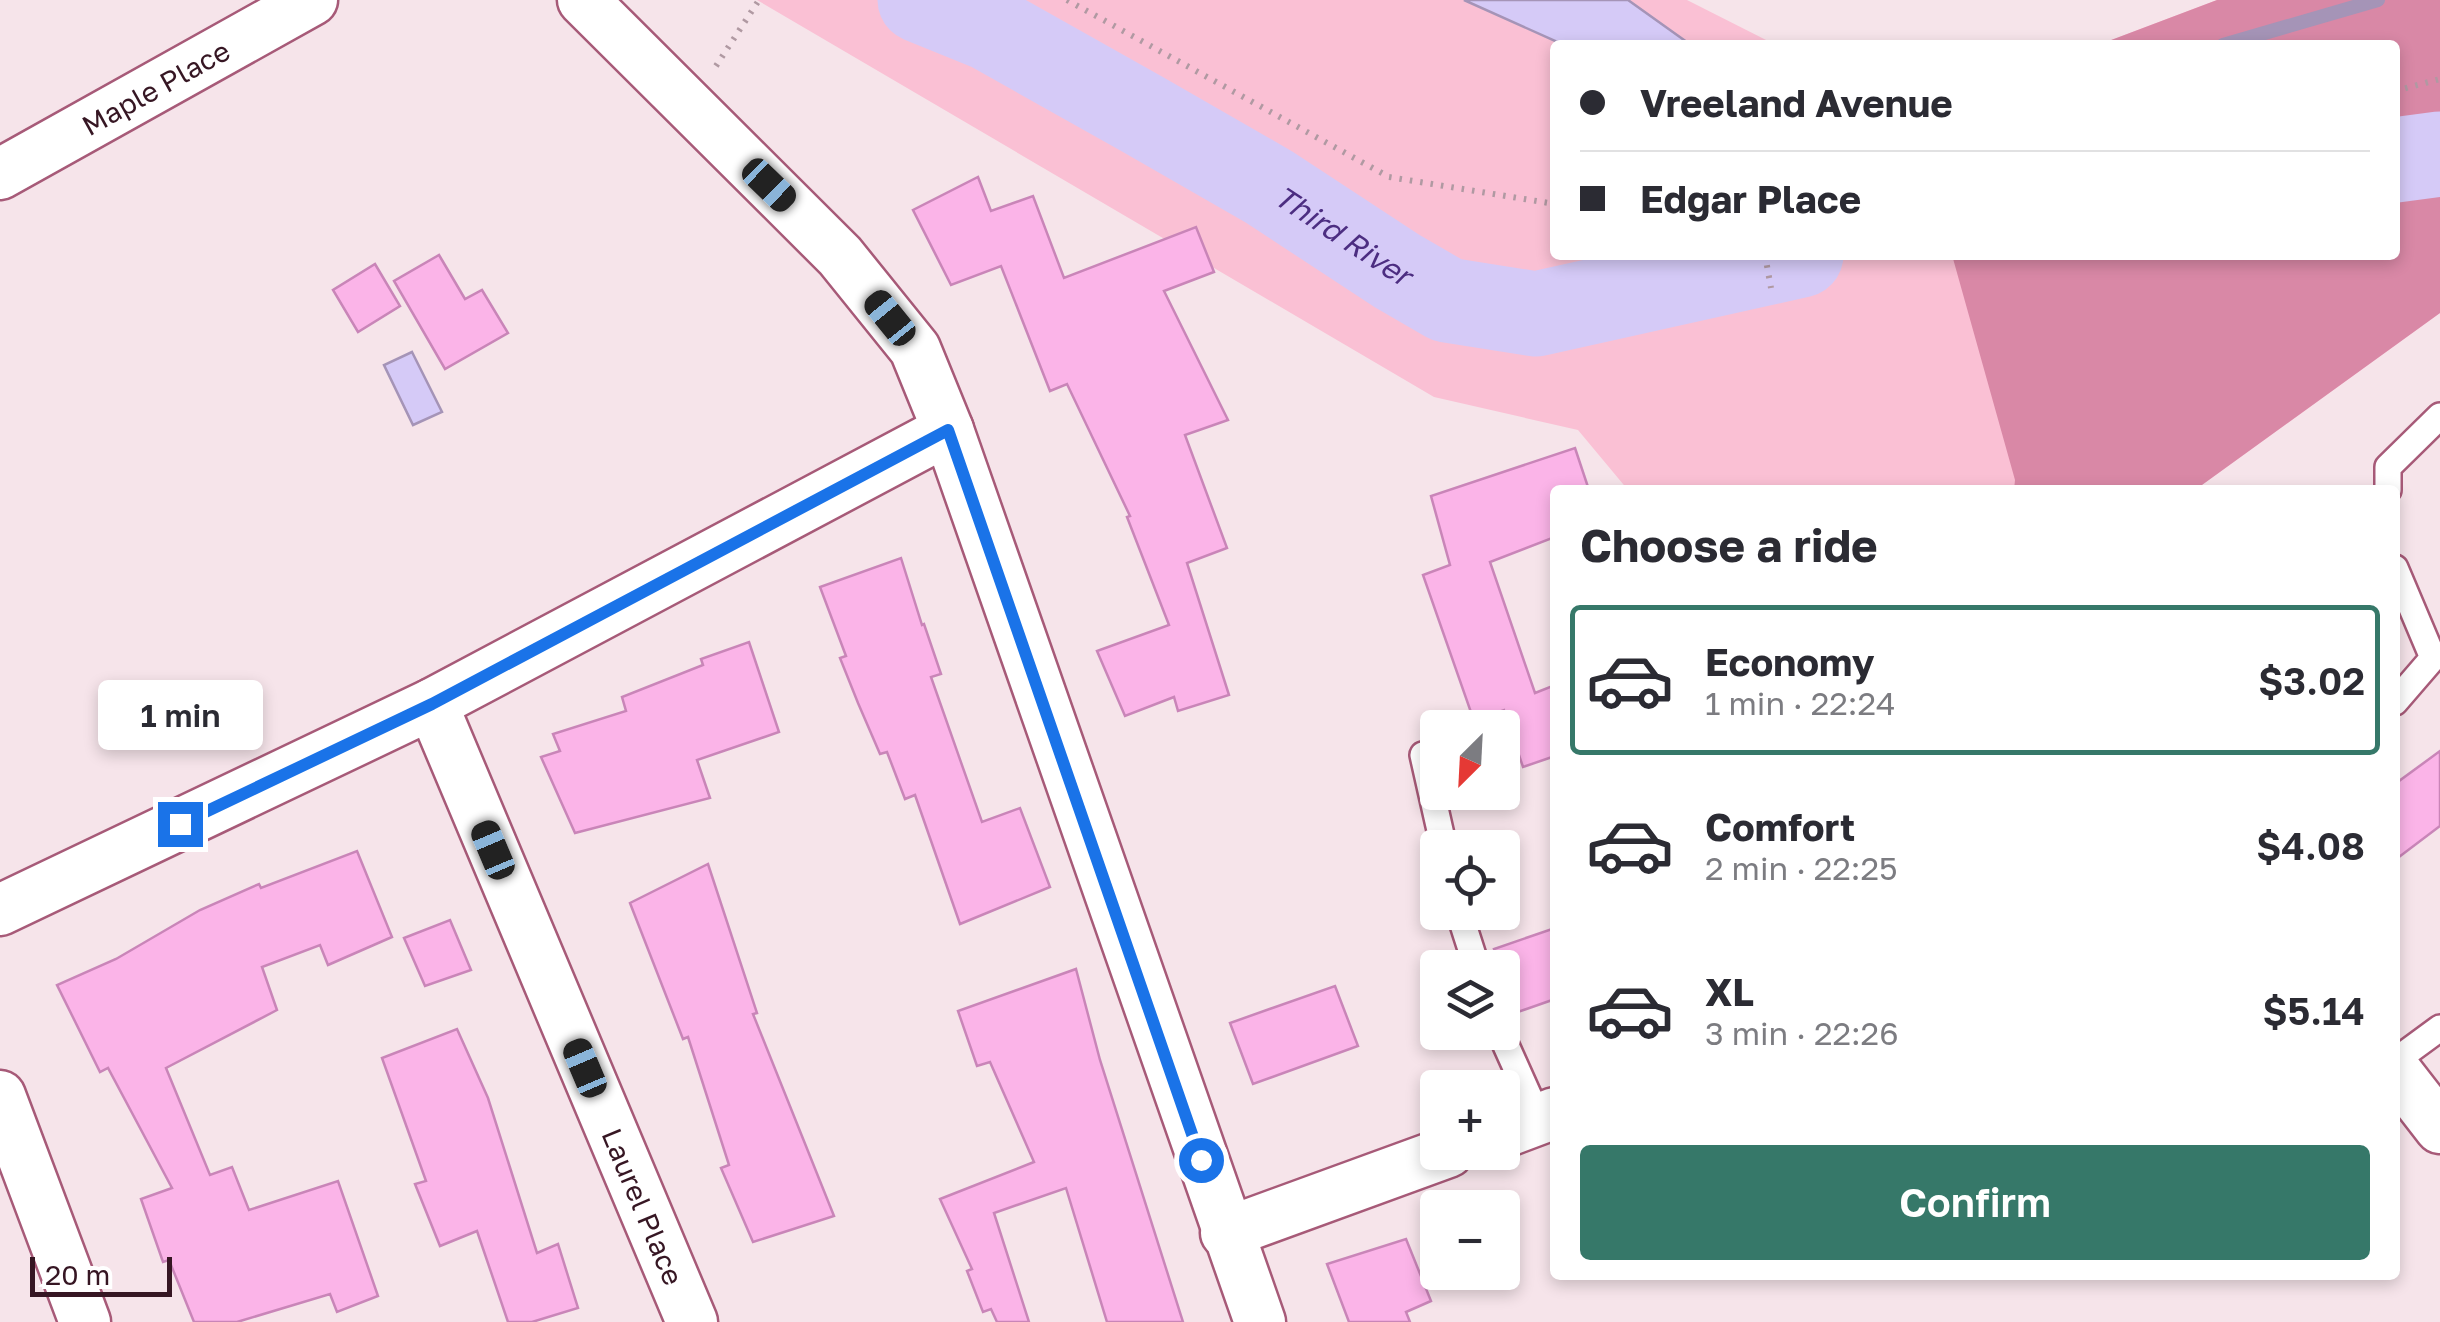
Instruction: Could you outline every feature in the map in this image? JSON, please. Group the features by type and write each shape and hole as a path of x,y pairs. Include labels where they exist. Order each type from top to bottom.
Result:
{"street":[{"name":"Maple Place","path":"0,174 312,0"},
{"path":"583,0 840,256 914,348 948,430 1260,1322"},
{"path":"0,910 432,704 948,430"},
{"name":"Laurel Place","path":"432,704 692,1322"},
{"path":"2400,1076 2440,1128"},
{"path":"0,1096 85,1322"},
{"path":"1226,1233 1420,1162"}],"lane":[{"path":"2388,485 2388,467 2440,416"},
{"path":"2400,580 2433,658 2400,696"},
{"path":"2400,1057 2440,1028"},
{"path":"1506,1050 1532,1122"}],"path":[{"path":"689,108 759,0"},
{"path":"1067,0 1389,177 1550,203"},
{"path":"2400,90 2440,79"},
{"path":"1766,260 1771,288"}],"shaded area":[{"path":"757,0 1687,0 1766,40 1550,40 1550,260 2400,260 2400,40 2111,40 2217,0 2440,0 2440,313 2202,485 1624,485 1578,430 1434,397"},
{"path":"1464,0 1628,0 1684,40 1553,40"},
{"path":"2217,0 2440,0 2440,313 2202,485 2014,485 1953,260 2400,260 2400,40 2111,40"},
{"path":"412,352 442,412 413,425 384,365"}],"building":[{"path":"978,177 991,211 1033,196 1064,278 1196,227 1214,272 1164,291 1228,420 1185,435 1227,548 1187,563 1229,695 1178,711 1174,697 1125,716 1097,651 1169,625 1127,517 1130,516 1067,384 1050,391 1001,266 951,285 913,210"},
{"path":"439,255 465,299 482,290 508,333 445,369 394,281"},
{"path":"375,264 400,306 358,332 333,290"},
{"path":"1575,448 1587,485 1550,485 1550,539 1490,562 1535,693 1550,687 1550,758 1523,767 1520,710 1470,710 1423,575 1450,565 1431,496"},
{"path":"901,558 941,674 931,677 982,822 1020,808 1050,887 960,924 915,795 905,799 887,752 880,754 858,703 840,658 846,656 820,587"},
{"path":"749,642 779,732 697,760 710,798 575,833 541,757 560,751 553,734 626,711 622,697 703,665 701,659"},
{"path":"2440,751 2440,826 2400,856 2400,780"},
{"path":"357,851 392,937 328,965 320,945 262,967 277,1010 166,1068 210,1175 232,1167 249,1210 338,1181 378,1296 337,1312 330,1294 237,1322 194,1322 169,1260 163,1262 141,1199 172,1188 108,1068 100,1072 57,985 116,959 200,910 259,884 261,888"},
{"path":"708,864 757,1013 753,1014 834,1216 753,1242 721,1168 729,1165 688,1037 683,1039 630,903"},
{"path":"450,920 471,970 425,986 404,938"},
{"path":"1550,930 1550,1001 1520,1011 1520,950 1494,950"},
{"path":"1076,969 1100,1060 1183,1322 1107,1322 1066,1188 994,1213 1029,1322 997,1322 991,1309 983,1312 967,1271 972,1269 940,1199 1034,1162 990,1062 977,1066 958,1011"},
{"path":"1335,986 1358,1046 1253,1084 1230,1023"},
{"path":"457,1029 488,1098 537,1253 558,1244 578,1308 532,1322 508,1322 477,1231 440,1246 415,1184 426,1181 382,1058"},
{"path":"1406,1239 1420,1274 1420,1290 1427,1290 1431,1301 1406,1312 1410,1322 1349,1322 1327,1264"}],"waterway":[{"name":"Third River","path":"920,0 989,28 1142,114 1269,187 1447,300 1536,314 1779,260"},
{"path":"2240,40 2378,0"},
{"name":"Third River","path":"2400,159 2440,154"}],"route":[{"path":"180,824 432,704 948,430 1201,1160"}]}
